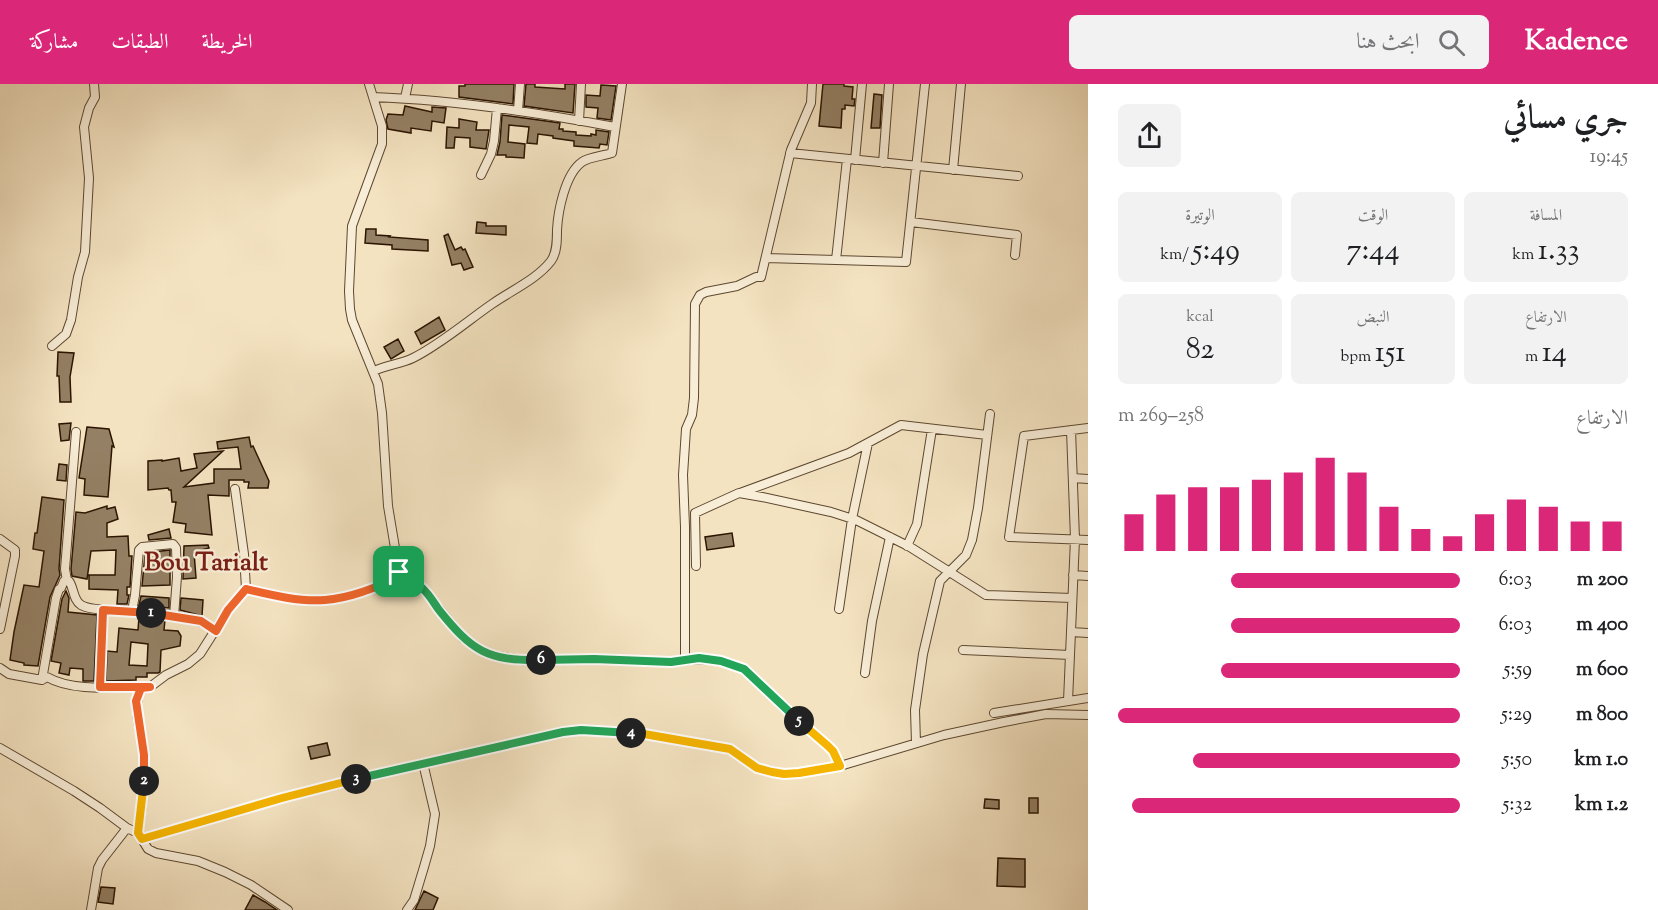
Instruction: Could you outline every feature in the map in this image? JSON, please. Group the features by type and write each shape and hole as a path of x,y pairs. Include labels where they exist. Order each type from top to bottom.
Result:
{"street":[{"path":"52,346 66,334 85,252 89,178 84,127 94,97 94,84"},
{"path":"369,84 382,126 382,144 352,226 349,291 352,320 378,384 388,506 399,572 422,588 463,638 492,655 527,661 594,659 685,661 699,658 721,661 744,669 833,751 840,766"},
{"path":"405,98 408,84"},
{"path":"518,111 520,84"},
{"path":"579,121 581,84"},
{"path":"374,372 382,367 411,360 431,348 542,271 554,256 560,207 568,180 582,162 612,153 622,84"},
{"path":"685,661 683,475 686,429 692,415 694,398 695,304 700,295 706,292 737,286 761,277 790,153 811,103 812,84"},
{"path":"836,260 862,84"},
{"path":"883,163 889,84"},
{"path":"766,258 906,262 925,84"},
{"path":"953,170 961,84"},
{"path":"372,97 405,98 497,108 615,127"},
{"path":"481,175 491,154 497,108"},
{"path":"790,153 1018,176"},
{"path":"911,222 1017,234 1015,255"},
{"path":"916,743 915,710 923,654 940,581 966,555 972,540 990,414"},
{"path":"696,566 695,513 739,493 849,453 901,425 987,435"},
{"path":"1088,428 1024,436 1009,537 1088,540"},
{"path":"907,546 917,524 932,429"},
{"path":"1068,701 1075,540 1071,430"},
{"path":"67,582 65,569 76,432"},
{"path":"839,609 852,519 868,443"},
{"path":"1073,478 1088,479"},
{"path":"140,836 144,755 136,701 141,688 150,687 200,654 228,610 246,589 244,554 235,489"},
{"path":"739,493 762,496 852,519 907,546 986,595 1072,598"},
{"path":"866,673 872,621 890,537"},
{"path":"0,539 15,553 0,629"},
{"path":"132,611 139,550 142,547 173,544 176,548 177,577 174,616"},
{"path":"246,589 273,596 324,601 370,590 399,572"},
{"path":"1073,575 1088,576"},
{"path":"42,680 56,598 66,579 72,585 76,599 81,606 174,616 201,621 216,631"},
{"path":"100,687 103,610"},
{"path":"1071,632 1088,633"},
{"path":"963,650 1070,656"},
{"path":"0,668 9,674 42,680 47,677 62,683 100,687 150,687"},
{"path":"994,713 1088,698"},
{"path":"140,836 423,763 547,735 581,730 644,734 730,749 757,768 784,774 840,766 944,735 994,724 1046,714 1088,715"},
{"path":"0,748 100,808 140,836 148,849 156,853 198,861 251,885 276,906 288,910"},
{"path":"406,910 414,900 424,867 435,814 423,763"},
{"path":"91,910 98,868 127,828"}],"building":[{"path":"465,84 514,84 513,104 459,97 459,86 465,86"},
{"path":"526,84 535,84 535,87 565,89 565,84 575,84 573,113 524,106"},
{"path":"823,84 844,84 844,86 853,87 854,106 845,105 845,109 842,109 841,128 819,126"},
{"path":"601,85 616,86 611,120 597,118 598,108 586,107 586,95 600,96"},
{"path":"874,94 882,95 880,128 871,128"},
{"path":"405,106 432,112 432,107 446,108 444,123 432,121 431,131 411,128 411,133 388,129 386,120 388,114 403,115"},
{"path":"502,115 560,123 559,129 576,132 576,135 596,135 596,130 609,132 607,145 600,144 599,148 574,146 574,141 538,134 537,144 527,143 529,127 509,125 508,142 525,144 524,158 497,155"},
{"path":"459,119 477,122 476,130 489,130 486,149 470,147 470,138 455,137 454,148 446,148 447,127 459,128"},
{"path":"477,222 486,223 486,226 506,226 506,235 476,233"},
{"path":"366,229 376,229 376,235 428,240 428,251 392,249 392,245 365,243"},
{"path":"448,234 455,250 461,247 465,249 473,267 464,270 461,263 452,265 444,236"},
{"path":"439,317 445,330 421,344 415,332"},
{"path":"398,339 404,351 391,359 384,347"},
{"path":"58,352 74,353 70,377 71,402 60,402 59,376 57,376"},
{"path":"71,423 69,440 61,441 59,424"},
{"path":"87,427 109,429 114,447 112,446 108,497 84,495 85,479 79,478"},
{"path":"249,437 251,447 253,446 269,481 268,488 248,488 249,482 229,480 229,496 208,495 212,535 185,532 186,524 173,522 176,502 172,502 171,490 168,488 148,490 148,461 179,458 181,471 197,468 194,454 223,451 184,487 214,483 214,469 241,469 238,447 218,449 217,442"},
{"path":"59,464 67,465 66,481 57,480"},
{"path":"42,497 64,500 60,575 50,597 38,666 24,665 24,663 10,660 24,585 39,587 44,551 33,549"},
{"path":"107,506 107,509 115,507 118,519 107,523 107,537 128,536 129,556 132,556 127,604 117,604 118,590 89,589 89,575 115,575 116,550 91,551 87,579 72,576 76,512 85,513"},
{"path":"169,529 171,538 149,540 148,535"},
{"path":"732,533 734,546 707,550 705,537"},
{"path":"208,545 209,548 194,552 196,578 183,579 184,546"},
{"path":"170,550 170,585 142,586 145,555"},
{"path":"66,591 69,598 68,612 97,615 94,681 83,681 83,669 70,668 69,675 59,673 61,663 51,661 62,599"},
{"path":"141,596 169,598 169,608 139,605"},
{"path":"181,598 203,600 202,616 180,610"},
{"path":"139,617 165,620 164,630 178,631 181,636 180,646 161,650 160,672 158,673 147,673 147,677 136,677 136,680 106,681 107,651 117,652 119,628 138,630","holes":["131,642 148,644 147,666 129,665"]},
{"path":"327,743 330,755 311,759 308,747"},
{"path":"1029,798 1038,798 1038,813 1029,813"},
{"path":"985,799 999,800 999,809 984,808"},
{"path":"998,858 1025,859 1025,887 997,886"},
{"path":"101,887 115,888 113,904 98,902"},
{"path":"424,891 438,898 433,910 415,910"},
{"path":"253,895 265,902 277,910 245,910"}],"district":[{"name":"Bou Tarialt","path":"206,561"}],"route":[{"path":"399,572 422,588 463,638 481,650 499,657 527,661 594,659 671,662 699,658 721,661 744,669 833,751 840,766 784,774 757,768 730,749 644,734 581,730 425,763 282,798 142,839 138,833 144,786 144,755 136,701 141,688 150,687 100,687 103,610 132,611 201,621 216,631 228,610 246,589 273,596 324,601 370,590 399,572"}]}
